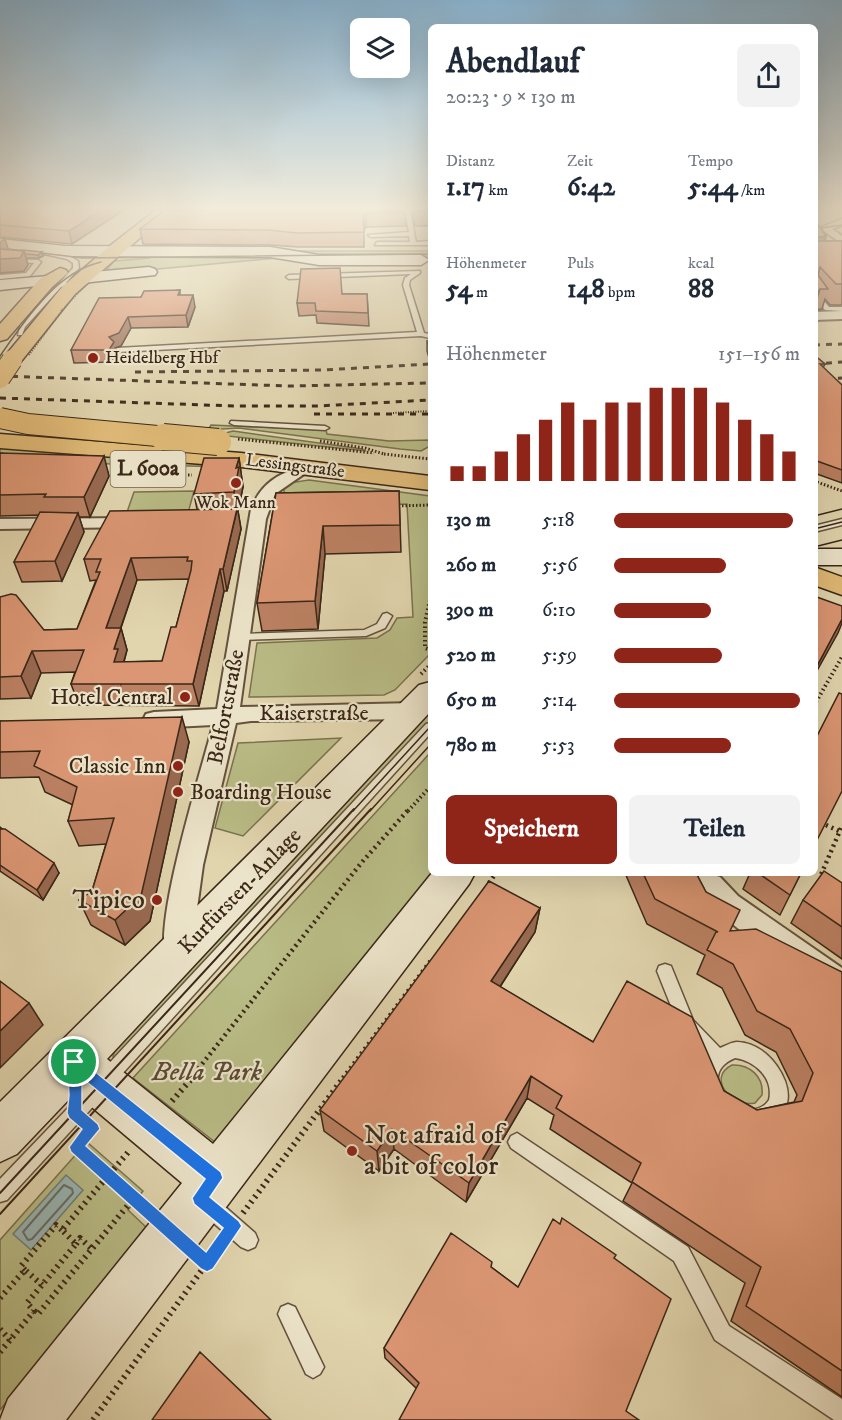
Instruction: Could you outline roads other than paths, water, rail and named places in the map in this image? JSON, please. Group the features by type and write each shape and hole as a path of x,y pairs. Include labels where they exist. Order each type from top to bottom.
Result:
{"main road":[{"path":"0,285 52,283 80,276"},
{"path":"0,378 18,361 38,325 81,276"},
{"path":"0,335 52,283"},
{"name":"L 600a","path":"7,415 28,424 226,440 373,468"},
{"name":"Lessingstraße","path":"0,441 373,468 428,468"},
{"name":"L 600a","path":"12,465 296,474 373,468"},
{"name":"Lessingstraße","path":"373,468 428,482"},
{"name":"Kurfürsten-Anlage","path":"0,1137 83,1087 177,957 425,711"},
{"path":"29,1420 464,881"},
{"path":"83,1087 151,1125 194,1216"}],"street":[{"path":"818,316 842,316"},
{"name":"Belfortstraße","path":"177,957 179,923 226,717 257,519 267,490 296,474"},
{"path":"234,520 257,519"},
{"path":"0,524 154,522"},
{"name":"Kaiserstraße","path":"133,721 226,717 251,713 425,711"},
{"path":"704,879 728,904 842,986"}],"lane":[{"path":"289,277 298,276"},
{"path":"410,276 406,285 421,334"},
{"path":"18,361 22,327 52,283"},
{"path":"818,297 827,309 842,309"},
{"path":"117,350 421,334 428,336"},
{"path":"0,425 7,415"},
{"path":"234,423 325,428"},
{"path":"818,528 842,522"},
{"path":"818,533 842,527"},
{"path":"240,637 366,633 381,626 387,616"},
{"path":"0,1193 83,1087 425,711"},
{"path":"665,971 687,1025 717,1057"},
{"path":"517,1142 681,1254 722,1333 842,1412"},
{"path":"194,1216 248,1240"},
{"path":"288,1314 313,1368"}],"water":[{"path":"66,1175 83,1190 31,1250 13,1234"}],"tram line":[{"path":"0,356 43,299 70,276"},
{"path":"818,515 842,509"},
{"path":"818,528 842,522"},
{"path":"818,546 842,540"},
{"path":"353,811 428,729"},
{"path":"370,811 428,747"},
{"path":"0,1193 354,809"},
{"path":"0,1214 371,809"}],"railway":[{"path":"818,345 842,344"},
{"path":"818,364 842,362"},
{"path":"135,372 322,370 428,364"},
{"path":"0,376 289,386 428,383"},
{"path":"818,380 842,378"},
{"path":"0,398 235,406 317,406 428,400"},
{"path":"314,414 428,414"}],"place":[{"name":"Heidelberg Hbf","path":"93,358"},
{"name":"Wok Mann","path":"236,483"},
{"name":"Hotel Central","path":"185,697"},
{"name":"Classic Inn","path":"178,766"},
{"name":"Boarding House","path":"178,792"},
{"name":"Tipico","path":"157,900"},
{"name":"Not afraid of a bit of color","path":"352,1151"}],"park label":[{"name":"Bella Park","path":"207,1072"}]}
